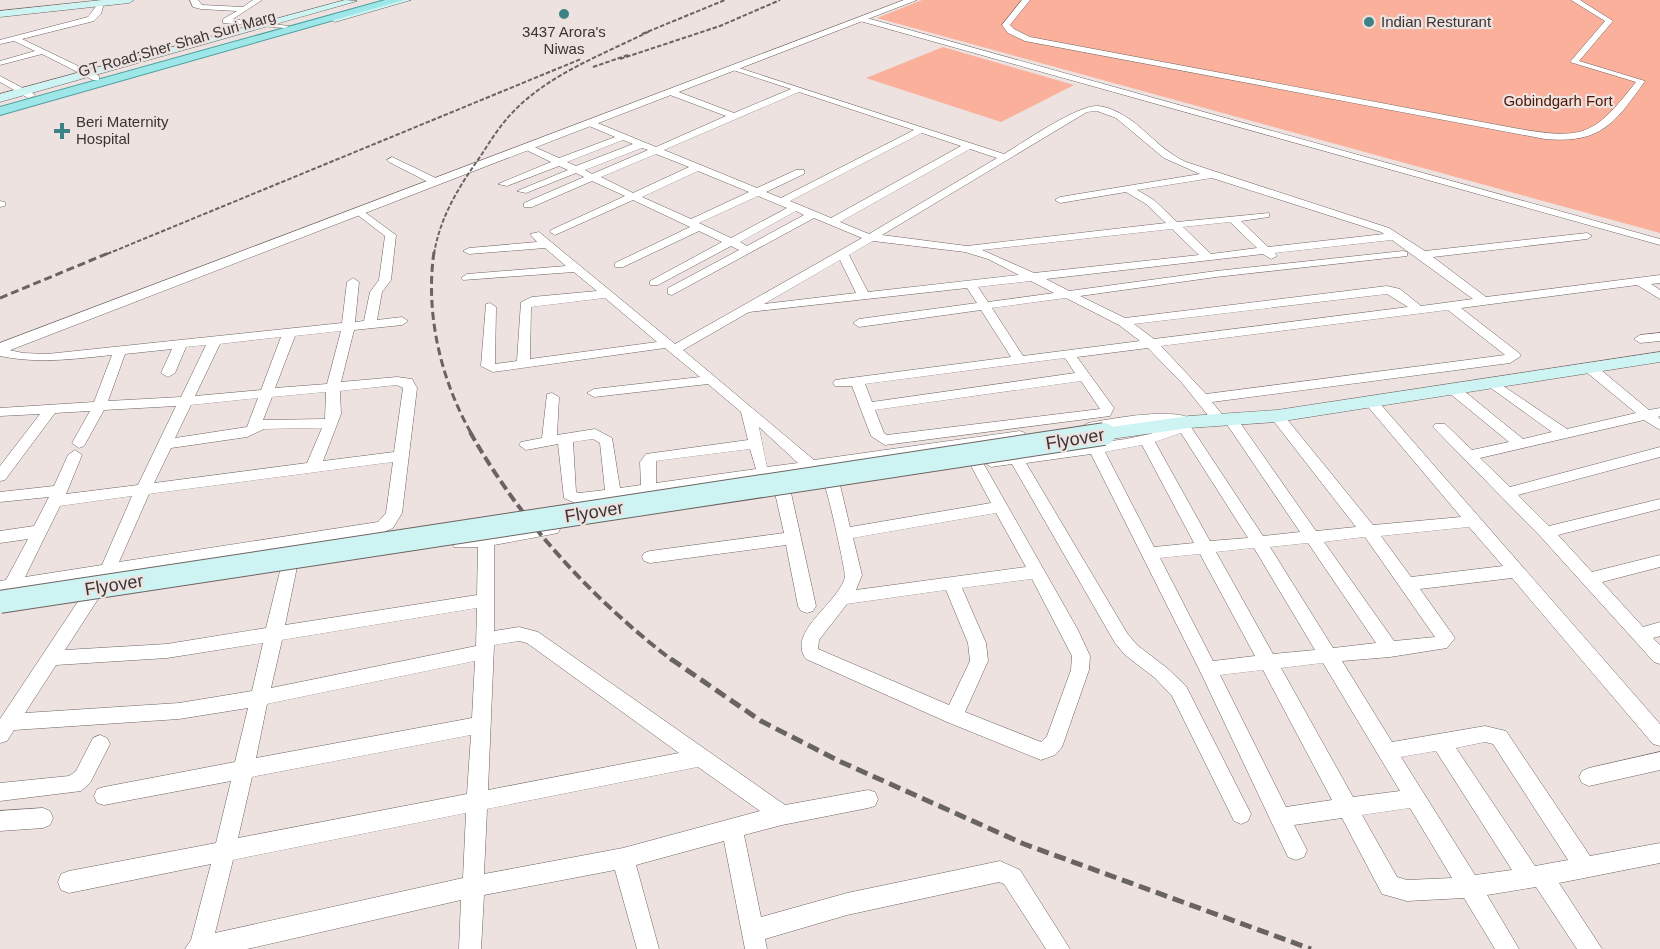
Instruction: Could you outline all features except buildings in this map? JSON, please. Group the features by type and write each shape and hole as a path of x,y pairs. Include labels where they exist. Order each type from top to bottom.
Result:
{"main road":[{"path":"0,14 129,0"},
{"path":"279,25 358,0"},
{"name":"GT Road;Sher Shah Suri Marg","path":"0,104 28,94 279,25 382,0"},
{"name":"GT Road;Sher Shah Suri Marg","path":"0,113 398,0"},
{"path":"0,113 406,0"},
{"path":"0,99 28,94"},
{"name":"Flyover","path":"4,591 1100,441 1186,424 1277,417 1660,357"}],"street":[{"path":"194,0 196,5 201,7 244,9"},
{"path":"258,0 226,21 279,25"},
{"path":"0,351 912,0"},
{"path":"1026,0 1006,25 1011,31 1028,39 1514,131 1561,136 1582,134 1599,129 1641,81 1574,62 1610,21 1575,0"},
{"path":"0,42 91,19 97,14 100,3"},
{"path":"863,19 1660,242"},
{"path":"0,34 16,38 45,51 93,76"},
{"path":"0,63 45,51"},
{"path":"736,68 1004,157"},
{"path":"0,79 28,94"},
{"path":"528,205 798,89"},
{"path":"673,93 736,117"},
{"path":"490,307 488,366 498,368 523,363 672,346 744,310 843,254 1084,110 1094,109 1125,120 1176,161 1365,223 1397,236 1484,302"},
{"path":"592,124 868,237 966,249 1009,264 1123,322 1153,343 1172,361 1202,399 1226,420 1315,538 1390,650"},
{"path":"780,202 921,130"},
{"path":"503,184 623,137"},
{"path":"522,191 640,145"},
{"path":"830,223 969,146"},
{"path":"527,147 748,250"},
{"path":"392,160 436,182"},
{"path":"555,232 696,168"},
{"path":"619,265 800,172"},
{"path":"1060,200 1213,175"},
{"path":"1128,189 1148,200 1209,258"},
{"path":"654,283 795,208"},
{"path":"359,211 391,235 385,280 376,292 370,325"},
{"path":"672,291 812,215"},
{"path":"966,249 1265,215"},
{"path":"1232,218 1281,267"},
{"path":"535,234 672,346 832,485 854,575 843,598 810,638 809,650 812,654 954,717 1041,751 1048,749 1055,741 1080,670 1080,656 1072,635 977,464"},
{"path":"744,310 1397,236"},
{"path":"1423,255 1587,236"},
{"path":"469,251 547,243"},
{"path":"843,254 864,297"},
{"path":"859,323 1281,267 1403,254"},
{"path":"468,278 578,268"},
{"path":"840,383 1660,279"},
{"path":"313,468 334,414 333,388 348,328 353,282"},
{"path":"1640,282 1660,295"},
{"path":"971,285 1020,361"},
{"path":"1123,322 1387,290 1396,292 1418,309"},
{"path":"523,363 525,305 532,302 607,294"},
{"path":"1202,399 1505,360 1514,356 1451,306"},
{"path":"0,351 22,357 47,358 402,321"},
{"path":"253,429 289,334"},
{"path":"1640,339 1660,337"},
{"path":"108,569 164,444 215,340"},
{"path":"168,373 181,343"},
{"path":"4,591 40,531 58,495 77,449 99,407 120,351"},
{"path":"857,381 878,436 885,440 1105,413 1107,408 1069,355"},
{"path":"1590,368 1643,415 1660,426"},
{"path":"868,407 1084,376"},
{"path":"594,393 712,380"},
{"path":"0,412 187,401 397,381 409,384 394,513 387,524 374,529 108,569 4,591"},
{"path":"1493,383 1564,434"},
{"path":"1454,389 1520,444"},
{"path":"549,441 552,397"},
{"path":"1371,402 1660,738"},
{"path":"0,476 7,456 51,409"},
{"path":"748,411 761,465"},
{"path":"1469,456 1660,412"},
{"path":"566,438 570,497 577,499 1160,417 1186,424 1508,949"},
{"path":"1208,669 1390,650 1445,641 1446,634 1409,584 1277,417"},
{"path":"164,444 253,429 262,425 331,423"},
{"path":"0,611 363,556 483,541 832,485 1016,459 1100,441 1146,439 1186,424"},
{"path":"1440,428 1546,532 1660,657"},
{"path":"526,445 595,434 606,439 613,494"},
{"path":"1146,439 1386,881 1396,890 1470,887 1660,853"},
{"path":"1100,441 1150,553 1296,850"},
{"path":"649,489 647,462 651,457 756,444"},
{"path":"1506,493 1660,452"},
{"path":"0,497 142,492 401,456"},
{"path":"1016,459 1121,638 1131,650 1161,673 1179,691 1241,814"},
{"path":"783,493 807,606"},
{"path":"1546,532 1660,504"},
{"path":"845,534 1000,507"},
{"path":"1150,553 1260,544 1473,521"},
{"path":"363,556 374,529"},
{"path":"0,537 40,531"},
{"path":"650,557 793,538"},
{"path":"470,949 486,600 486,545 483,541"},
{"path":"1588,579 1660,561"},
{"path":"289,567 225,851 198,949 472,887 623,858 782,815 868,799"},
{"path":"1409,584 1515,571"},
{"path":"843,598 1036,572"},
{"path":"951,583 977,643 979,661 954,717"},
{"path":"4,729 91,596"},
{"path":"51,657 167,651 486,600"},
{"path":"1640,635 1660,629"},
{"path":"4,729 179,711 260,698 484,646 519,634 532,638 698,758 782,815"},
{"path":"104,796 480,725"},
{"path":"1387,751 1485,734 1499,737 1585,867"},
{"path":"1442,742 1535,877 1592,949"},
{"path":"0,792 74,785 83,777 100,744"},
{"path":"69,882 698,758"},
{"path":"1589,777 1660,761"},
{"path":"1280,817 1417,798"},
{"path":"0,821 43,818"},
{"path":"732,830 754,940 847,904 1000,871 1012,877 1059,949"},
{"path":"623,858 648,949"}],"green space":[{"name":"Gobindgarh Fort","path":"922,0 1660,0 1660,233 877,18"},
{"path":"943,47 1074,85 1001,122 866,78"}],"railway":[{"path":"642,34 725,0"},
{"path":"620,59 720,26 780,0"},
{"path":"434,254 444,219 454,198 507,118 527,99 560,76 650,31"},
{"path":"593,67 628,55"},
{"path":"107,254 581,59"},
{"path":"0,298 111,252"},
{"path":"434,252 432,299 438,346 451,391 471,433"},
{"path":"470,432 512,497 560,557 614,611 673,661"},
{"path":"671,659 761,721 839,761 1024,844 1311,949"}],"place":[{"name":"3437 Arora's Niwas","path":"564,14"},
{"name":"Indian Resturant","path":"1369,22"},
{"name":"Beri Maternity Hospital","path":"62,131"}]}
